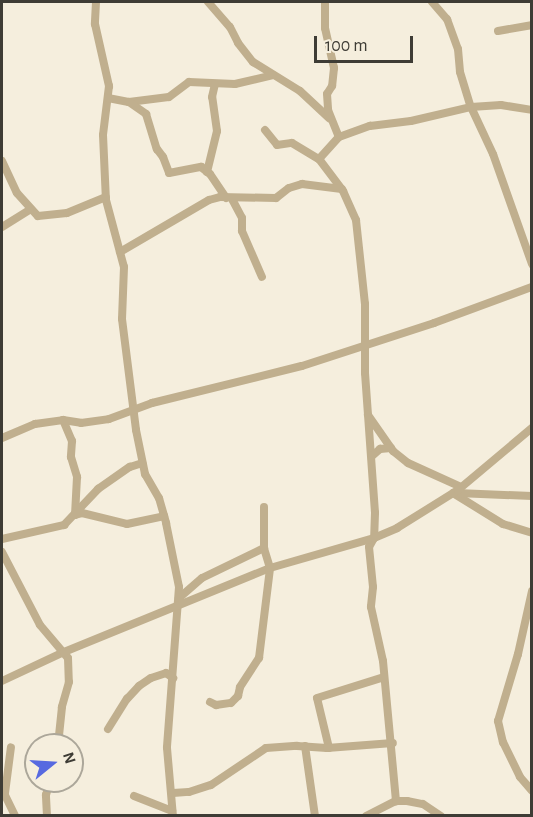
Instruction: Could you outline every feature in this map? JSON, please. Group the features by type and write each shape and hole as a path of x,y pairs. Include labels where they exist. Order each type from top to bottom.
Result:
{"street":[{"path":"96,2 95,24 107,67 108,98 103,135 106,197 125,279 122,319 134,411 142,463 164,516 179,602 173,640 173,678 167,748 169,783 173,793 173,813 134,796"},
{"path":"208,2 230,27 238,43 253,62 300,91 329,118 339,137"},
{"path":"326,2 326,28 334,68 332,86 327,96 329,118"},
{"path":"432,2 447,19 458,49 460,72 471,107 493,154 531,264"},
{"path":"498,31 531,25"},
{"path":"108,98 129,102 169,98 189,82 235,84 273,75"},
{"path":"207,172 217,131 212,97 215,84"},
{"path":"129,102 146,114 157,149 169,173 201,167 229,198 242,218 242,231 262,278"},
{"path":"320,159 339,137 370,126 411,121 471,107 501,105 531,110"},
{"path":"265,130 277,145 292,143 320,159 342,189 356,220 365,304 368,414 372,456 374,538 369,547 373,587 371,607 393,743 393,782 396,801"},
{"path":"2,161 10,180 29,210 38,216 67,213 106,197"},
{"path":"120,252 209,200 276,198 290,188 302,184 342,189"},
{"path":"2,227 29,210"},
{"path":"2,438 35,424 63,420 91,423 134,411 152,403 302,366 434,323 531,287"},
{"path":"368,414 391,448 408,463 461,488"},
{"path":"63,420 72,441 71,457 77,477 75,515"},
{"path":"2,681 64,651 179,602 270,568 374,538 397,528 461,488 531,428"},
{"path":"372,456 380,449 391,448"},
{"path":"2,539 64,525 98,489 130,467 142,463"},
{"path":"453,493 531,496"},
{"path":"453,493 503,524 531,533"},
{"path":"210,702 216,705 231,703 238,696 240,687 259,658 270,568 264,548 264,507"},
{"path":"75,515 82,513 127,524 164,516"},
{"path":"179,602 202,578 264,548"},
{"path":"2,552 40,624 68,658 69,682 62,707 59,733"},
{"path":"531,591 518,654 498,722 503,742 520,777 531,791"},
{"path":"108,729 127,699 139,686 151,678 165,674 173,678"},
{"path":"329,748 317,698 384,677"},
{"path":"173,793 189,792 211,784 266,748 305,746 329,748 393,743"},
{"path":"305,746 315,816"},
{"path":"11,747 3,791 15,816"},
{"path":"47,793 47,816"},
{"path":"366,816 396,801 423,804 441,816"}]}
